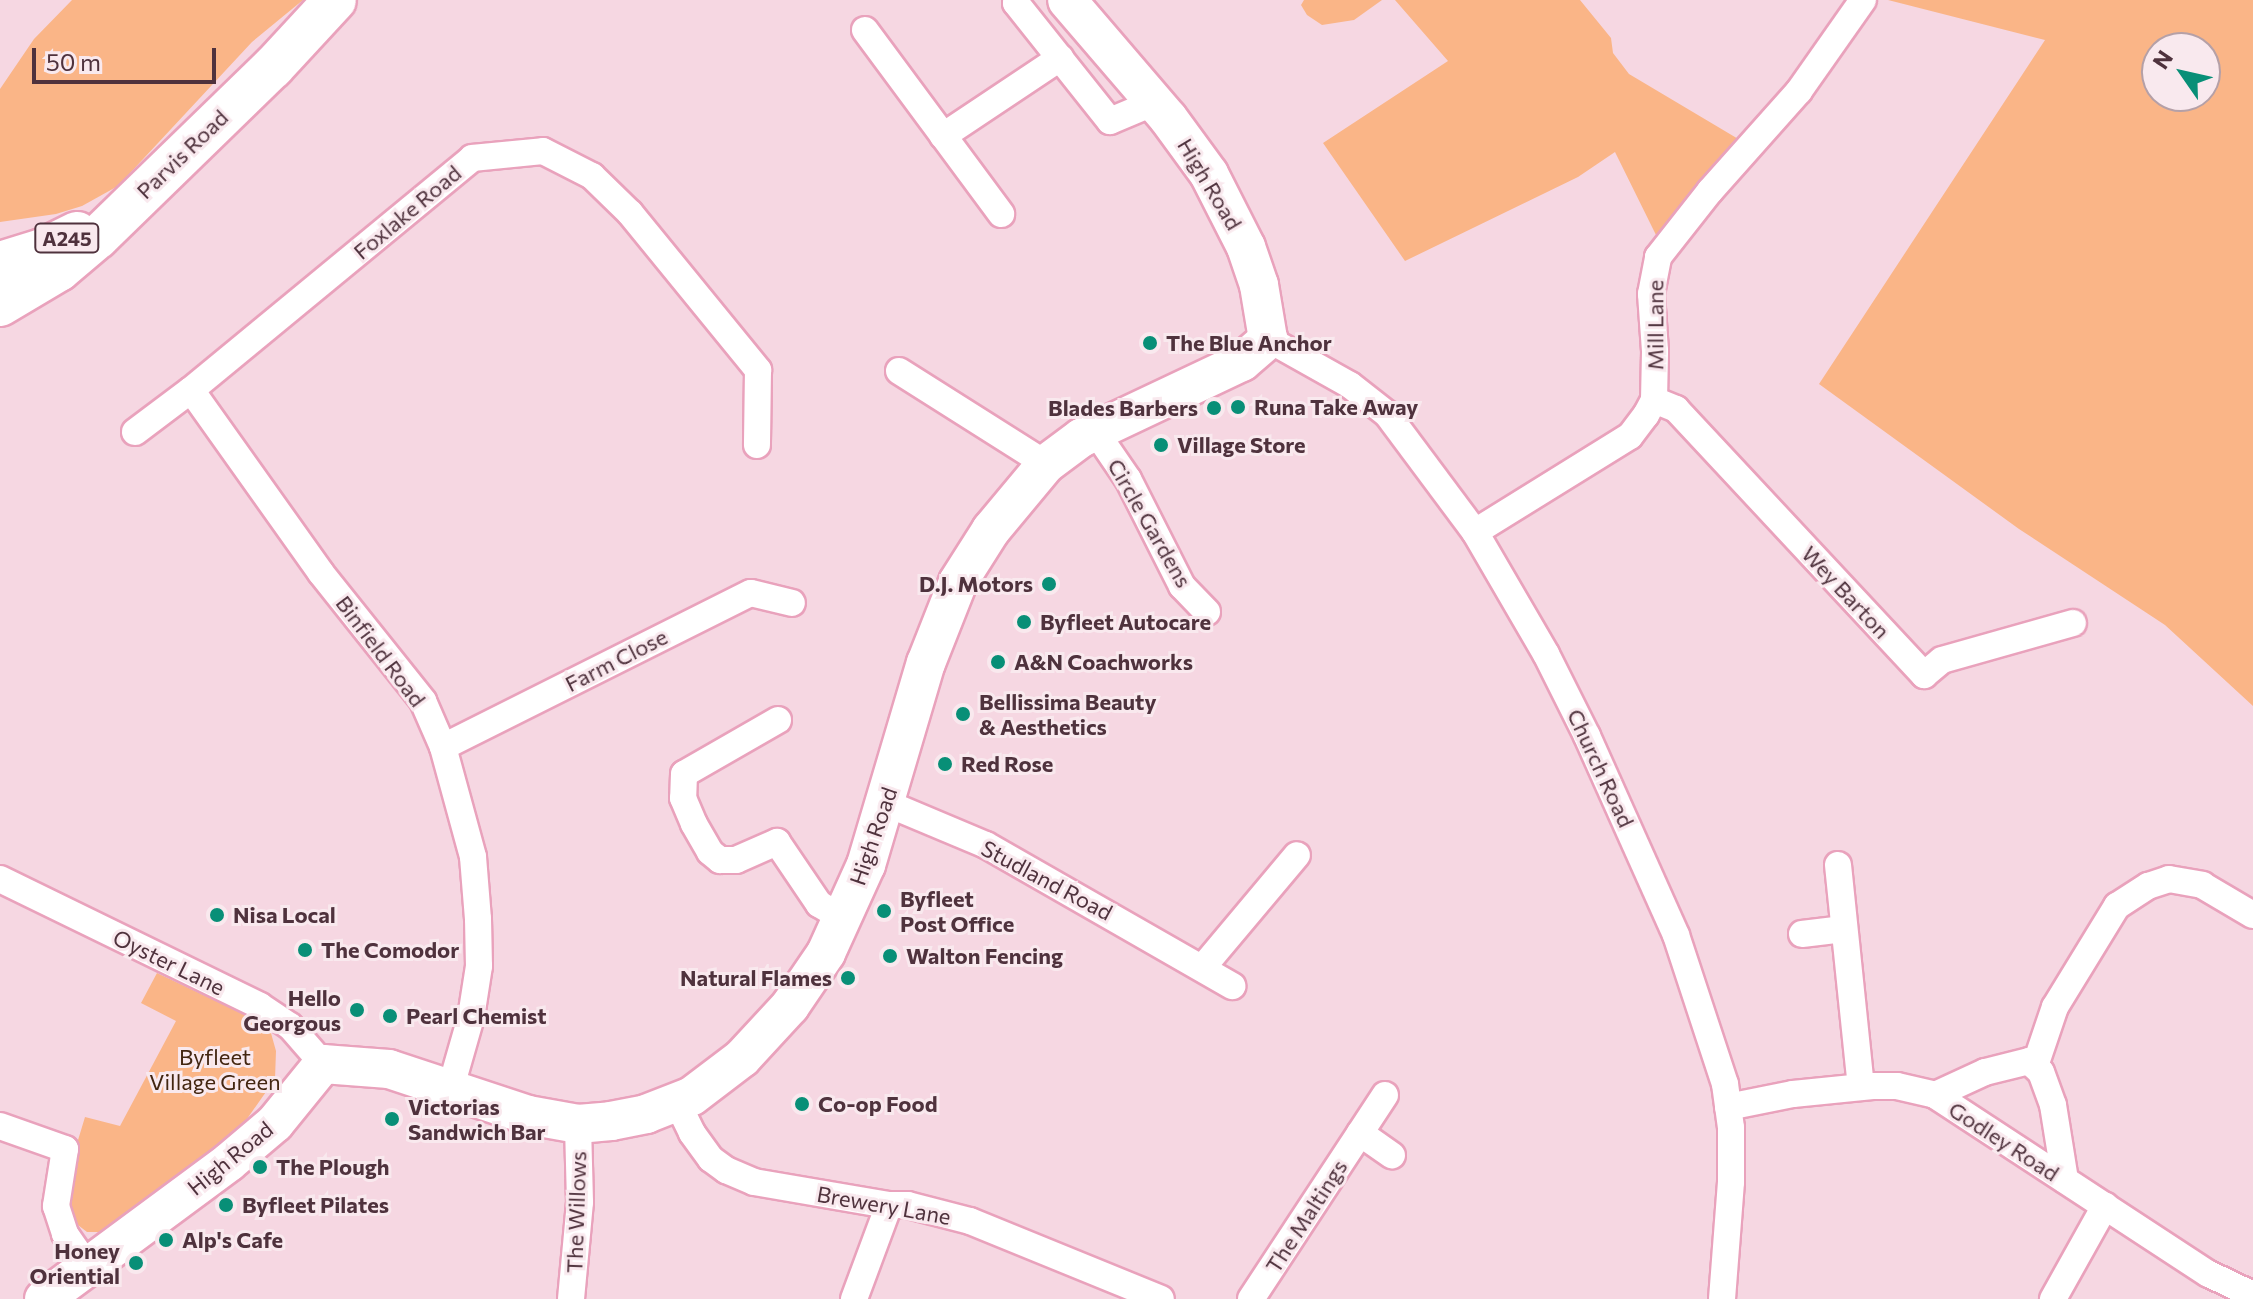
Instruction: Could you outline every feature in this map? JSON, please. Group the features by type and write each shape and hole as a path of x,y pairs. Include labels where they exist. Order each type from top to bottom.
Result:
{"main road":[{"name":"Parvis Road","path":"0,305 59,270 98,237 273,67 335,0"},
{"name":"Parvis Road","path":"0,263 42,250 130,204"}],"street":[{"path":"1017,0 1016,3 1110,121 1153,103"},
{"name":"Mill Lane","path":"1475,532 1630,436 1654,400 1651,294 1658,257 1710,191 1799,91 1863,0"},
{"name":"High Road","path":"48,1298 229,1162 275,1123 323,1064 372,1065 528,1115 578,1124 634,1116 678,1104 719,1078 776,1023 826,953 866,865 926,663 958,582 1013,499 1046,464 1095,431 1242,362 1268,339 1259,285 1232,213 1189,145 1153,103 1083,6"},
{"path":"865,30 1001,214"},
{"path":"943,136 1060,58"},
{"name":"Foxlake Road","path":"135,432 191,390 472,158 543,151 592,176 630,213 758,370 757,445"},
{"name":"Church Road","path":"1268,339 1350,385 1387,414 1475,532 1546,654 1580,722 1676,935 1725,1084 1731,1182 1722,1299"},
{"path":"899,371 1046,464"},
{"name":"Binfield Road","path":"191,390 321,573 423,701 443,747 473,857 479,966 471,1017 450,1090"},
{"name":"Wey Barton","path":"1654,400 1676,409 1924,675 1942,660 2073,623"},
{"name":"Circle Gardens","path":"1095,431 1128,479 1182,586 1207,612"},
{"name":"Farm Close","path":"443,747 751,593 792,603"},
{"path":"778,720 684,774 683,798 710,852 720,860 736,860 777,842 819,904 842,918"},
{"name":"Studland Road","path":"886,803 986,845 1232,986"},
{"path":"1203,967 1297,855"},
{"path":"1838,865 1861,1087"},
{"name":"Oyster Lane","path":"0,879 260,1006 290,1026 323,1064"},
{"path":"2035,1066 2055,1007 2117,906 2148,886 2169,879 2202,885 2253,915"},
{"path":"1802,934 1844,929"},
{"path":"1935,1095 1985,1072 2029,1061 2041,1072 2053,1105 2065,1180"},
{"name":"Godley Road","path":"1728,1107 1793,1094 1861,1087 1897,1086 1935,1095 2209,1274 2253,1295"},
{"name":"The Maltings","path":"1251,1299 1385,1095"},
{"name":"Brewery Lane","path":"678,1104 700,1146 726,1170 754,1182 889,1205 908,1205 970,1221 1161,1299"},
{"name":"The Willows","path":"571,1299 580,1202 578,1124"},
{"path":"0,1126 65,1149 56,1206 65,1234 88,1267"},
{"path":"1360,1133 1392,1155"},
{"path":"854,1299 889,1205"},
{"path":"2053,1299 2105,1206"}],"green space":[{"path":"72,0 303,0 252,42 118,186 82,206 56,214 0,222 0,89 34,39"},
{"path":"1304,0 1382,0 1354,20 1322,25 1307,15 1301,5"},
{"path":"1395,0 1580,0 1611,38 1613,53 1629,74 1745,143 1656,235 1615,152 1578,177 1405,261 1323,143 1448,61"},
{"path":"1888,0 2253,0 2253,706 2165,625 2019,529 1819,384 2045,40"},
{"name":"Byfleet Village Green","path":"157,973 269,1026 276,1051 275,1079 235,1136 101,1232 87,1232 74,1222 68,1197 72,1160 85,1117 120,1126 176,1021 141,1003"}],"place":[{"name":"The Blue Anchor","path":"1150,343"},
{"name":"Runa Take Away","path":"1238,407"},
{"name":"Blades Barbers","path":"1214,408"},
{"name":"Village Store","path":"1161,445"},
{"name":"D.J. Motors","path":"1049,584"},
{"name":"Byfleet Autocare","path":"1024,622"},
{"name":"A&N Coachworks","path":"998,662"},
{"name":"Bellissima Beauty & Aesthetics","path":"963,714"},
{"name":"Red Rose","path":"945,764"},
{"name":"Byfleet Post Office","path":"884,911"},
{"name":"Nisa Local","path":"217,915"},
{"name":"The Comodor","path":"305,950"},
{"name":"Walton Fencing","path":"890,956"},
{"name":"Natural Flames","path":"848,978"},
{"name":"Hello Georgous","path":"357,1010"},
{"name":"Pearl Chemist","path":"390,1016"},
{"name":"Co-op Food","path":"802,1104"},
{"name":"Victorias Sandwich Bar","path":"392,1119"},
{"name":"The Plough","path":"260,1167"},
{"name":"Byfleet Pilates","path":"226,1205"},
{"name":"Alp's Cafe","path":"166,1240"},
{"name":"Honey Oriential","path":"136,1263"}]}
